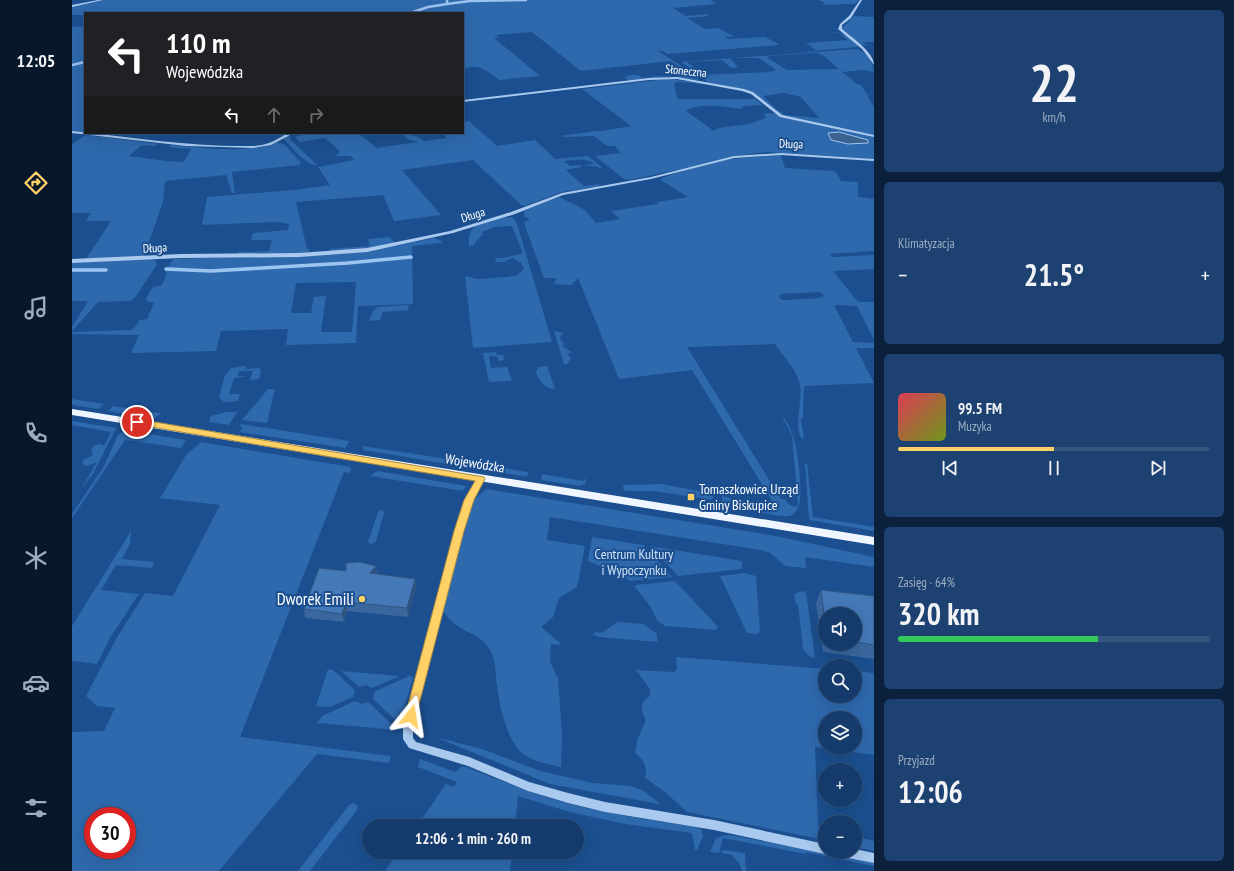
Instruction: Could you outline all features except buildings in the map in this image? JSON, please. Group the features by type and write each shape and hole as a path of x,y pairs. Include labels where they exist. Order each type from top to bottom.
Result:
{"main road":[{"name":"Wojewódzka","path":"72,412 480,479 874,541"}],"street":[{"path":"72,6 102,0"},
{"path":"861,0 850,17 841,25 840,29 863,48 874,64"},
{"name":"Słoneczna","path":"464,101 676,78 743,90 752,93 781,116 874,136"},
{"path":"72,132 84,133"},
{"path":"90,134 186,145 231,147 253,147 270,144 290,134"},
{"name":"Długa","path":"72,261 181,256 316,254 367,250 451,232 513,213 562,194 651,178 734,157 781,154 874,160"},
{"path":"480,479 469,500 459,531 411,716 408,728 408,739 413,745 469,762 528,786 568,798 714,825 818,847"},
{"path":"862,856 874,858"}],"green space":[{"path":"103,0 711,0 717,4 673,8 686,16 708,14 709,16 687,18 705,29 719,28 734,37 725,36 729,39 765,37 780,45 667,54 663,51 658,51 694,74 699,80 669,77 630,81 625,78 626,76 635,75 643,78 657,76 679,77 677,72 682,69 670,61 581,71 532,32 496,35 499,38 494,38 540,76 499,80 487,71 478,67 464,70 464,12 84,12 84,15 72,15 72,7"},
{"path":"819,0 859,0 855,4 816,5 826,4"},
{"path":"854,16 874,17 874,42 863,42 867,46 862,45 843,31 842,28"},
{"path":"84,26 84,132 72,131 72,27"},
{"path":"839,33 854,41 859,47 816,50 806,43 848,40"},
{"path":"857,49 863,52 874,69 874,72 864,70 842,72 853,80 854,83 861,85 867,94 874,94 867,95 874,107 874,159 765,152 734,156 730,159 781,155 785,168 835,171 841,181 858,182 858,197 874,199 874,251 830,254 832,257 874,255 874,269 833,271 858,302 874,302 874,340 857,306 834,305 853,342 874,343 874,348 856,348 874,383 804,386 803,417 801,420 804,438 802,439 798,426 801,395 799,381 792,367 775,344 687,347 781,499 785,499 792,506 798,506 792,435 782,417 787,422 795,442 799,468 800,501 799,506 793,514 786,516 758,512 722,502 722,496 773,510 774,504 692,370 619,379 578,278 572,285 554,284 557,278 544,278 524,222 529,220 529,218 524,217 524,210 559,197 585,210 596,223 620,219 611,211 658,204 657,202 688,197 661,180 662,178 682,171 676,170 629,180 624,179 595,156 621,153 615,146 607,146 594,136 560,136 631,126 582,89 668,79 709,84 674,83 677,99 755,99 763,105 743,106 742,109 721,106 706,106 692,108 686,111 714,131 718,128 749,124 766,118 764,113 781,114 753,92 707,82 701,75 771,72 776,70 759,58 735,58","holes":["818,53 824,56 839,69 787,70 768,58 769,56","784,93 801,97 819,118 785,115 776,109 763,96","839,132 868,140 868,143 848,144 831,140 828,134","820,292 824,296 819,298 783,300 779,298 780,294"]},
{"path":"816,50 817,51 785,53"},
{"path":"730,58 738,67 731,68 722,60 687,62 694,67 690,68 681,62"},
{"path":"469,121 497,146 535,140 555,159 588,156 604,169 595,166 585,166 594,164 587,160 580,160 564,161 570,166 581,165 581,167 566,170 584,186 598,184 600,186 562,192 524,206 521,205 473,160 402,170 441,215 394,221 383,195 296,202 307,249 310,249 308,253 239,254 237,252 269,251 272,240 251,240 253,233 288,230 289,224 276,222 202,225 207,197 294,190 330,185 318,167 355,160 350,156 336,156 340,151 325,138 300,142 296,138 297,136 310,134 359,134 377,148 418,142 409,140 402,134 414,135 424,141 447,138 444,134 464,134 464,122"},
{"path":"86,135 158,144 155,146 142,145 129,156 184,162 191,149 168,147 171,145 212,149 239,149 265,146 278,142 285,145 301,163 299,165 232,172 235,193 232,193 226,175 165,181 163,202 144,256 86,259 111,221 86,221 91,213 72,213 72,144"},
{"path":"287,136 292,137 289,138 317,165 309,162 299,155 284,139"},
{"path":"506,217 514,218 518,227 552,342 473,348 465,276 478,279 508,277 517,275 524,269 522,264 512,258 504,262 496,262 495,258 523,253 512,226 495,227 482,232 483,235 474,245 469,246 470,234 476,226"},
{"path":"389,237 395,242 369,248 331,252 329,249 370,246 368,239"},
{"path":"434,238 442,241 442,243 412,246 413,304 358,306 356,343 286,345 288,329 221,331 216,351 131,353 139,335 72,334 72,332 130,330 134,328 140,320 147,319 154,303 147,301 146,298 153,287 162,285 167,273 165,272 167,267 171,265 169,264 174,259 347,253 386,248","holes":["356,282 352,332 321,332 326,296 314,297 311,313 291,313 296,283"]},
{"path":"155,260 157,264 135,298 130,301 98,302 72,331 72,327 88,301 72,301 72,262"},
{"path":"409,305 408,310 383,312 380,320 369,321 373,311 378,307"},
{"path":"554,331 564,333 561,335 560,339 564,343 562,344 564,345 563,347 572,352 567,354 571,358 567,364 564,364"},
{"path":"496,352 497,355 503,355 504,360 499,361 497,356 489,356 491,368 507,367 512,381 489,382 483,353"},
{"path":"246,366 246,369 260,368 261,372 259,379 250,380 253,371 239,371 238,376 248,376 234,378 229,394 240,394 238,401 224,402 219,397 225,375 231,368"},
{"path":"547,366 555,389 548,388 543,384 536,373 538,367"},
{"path":"268,389 275,389 267,423 242,420"},
{"path":"72,399 104,404 98,409 72,405"},
{"path":"113,406 157,413 162,412 154,419 108,411"},
{"path":"227,412 237,412 229,425 209,422 211,416"},
{"path":"72,421 116,428 93,474 81,489 97,462 87,466 82,464 83,460 93,455 91,451 93,446 100,444 104,446 111,432 72,425"},
{"path":"241,424 349,441 345,448 240,432 242,427 240,426"},
{"path":"125,430 186,440 181,448 125,440 72,518 72,514 104,466 118,435"},
{"path":"201,442 351,467 350,473 344,472 240,737 391,756 389,763 317,754 219,871 72,871 72,732 104,731 115,708 97,706 86,696 116,639 145,593 173,596 220,505 160,498 186,455"},
{"path":"363,446 473,463 471,468 363,450"},
{"path":"807,463 813,517 874,527 874,531 809,520 805,464"},
{"path":"480,464 528,472 527,477 480,469"},
{"path":"377,471 466,486 463,491 370,476"},
{"path":"542,474 584,481 585,477 586,483 580,486 541,480"},
{"path":"662,484 714,494 712,500 654,491 626,491 624,490 623,485"},
{"path":"486,489 776,536 874,557 874,567 805,557 806,568 785,566 770,553 761,550 550,517 547,540 585,546 577,587 559,598 553,617 541,627 559,642 560,645 551,644 550,661 558,679 562,734 561,767 539,762 528,757 523,754 514,744 510,737 501,710 495,663 491,652 480,639 452,622 447,617 443,609 464,527 475,499"},
{"path":"383,510 384,513 376,541 372,544 368,542 378,512"},
{"path":"131,531 130,544 122,559 154,562 152,568 116,565 101,590 139,594 110,638 97,664 72,661 72,626"},
{"name":"Centrum Kultury i Wypoczynku","path":"592,537 643,545 672,577 630,581 612,571 588,561"},
{"name":"Centrum Kultury i Wypoczynku","path":"650,546 742,561 742,569 678,576"},
{"path":"745,573 756,576 760,632 757,634 747,633 720,576"},
{"name":"Centrum Kultury i Wypoczynku","path":"675,581 718,627 716,630 665,626 657,620 650,606 635,587 636,585"},
{"path":"803,591 806,592 815,658 809,656 803,649 798,605 795,602 794,595"},
{"path":"618,622 643,624 657,634 657,642 600,637 593,635 595,632 601,633"},
{"path":"676,657 818,668 818,703 862,703 862,672 874,673 874,755 862,753 862,711 818,711 818,747 815,747 818,839 687,812 665,792 645,778 646,767 641,758 635,753 638,738 646,720 642,706 644,701 650,696 650,689 636,670 674,672 677,669"},
{"path":"328,669 333,670 355,690 353,697 329,707 316,706"},
{"path":"341,671 400,676 372,688 366,685 359,687"},
{"path":"409,676 413,677 400,724 373,699 374,692"},
{"path":"355,701 362,704 368,702 398,730 317,723 322,716"},
{"path":"435,737 482,749 540,771 593,783 630,786 642,790 659,804 550,784"},
{"path":"420,759 455,772 461,767 466,767 528,791 566,803 614,814 695,827 701,829 703,836 697,850 695,850 692,833 625,824 570,812 518,796 516,819 422,819 446,784 454,787 457,782 418,767"},
{"path":"353,803 357,805 357,810 310,871 298,871 349,805"},
{"path":"730,835 818,852 818,855 805,852 806,854 723,838 719,853 710,852 716,838"},
{"path":"862,838 874,841 874,851 862,848"},
{"path":"722,850 745,853 746,871 742,871 739,863 732,855 722,853"},
{"path":"393,859 511,859 510,871 385,871"},
{"path":"840,859 858,859 874,862 874,866"}],"shaded area":[{"path":"839,132 868,140 868,143 848,144 831,140 828,133"}],"waterway":[{"path":"447,4 470,1 526,0"},
{"path":"413,12 428,7 447,4"},
{"path":"72,65 84,62"},
{"path":"166,269 211,271 348,263 411,257"},
{"path":"72,270 106,270"}],"place":[{"name":"Tomaszkowice Urząd Gminy Biskupice","path":"691,497"},
{"name":"Dworek Emili","path":"362,599"}],"route":[{"path":"137,422 480,479 469,500 459,531 411,716"}]}
